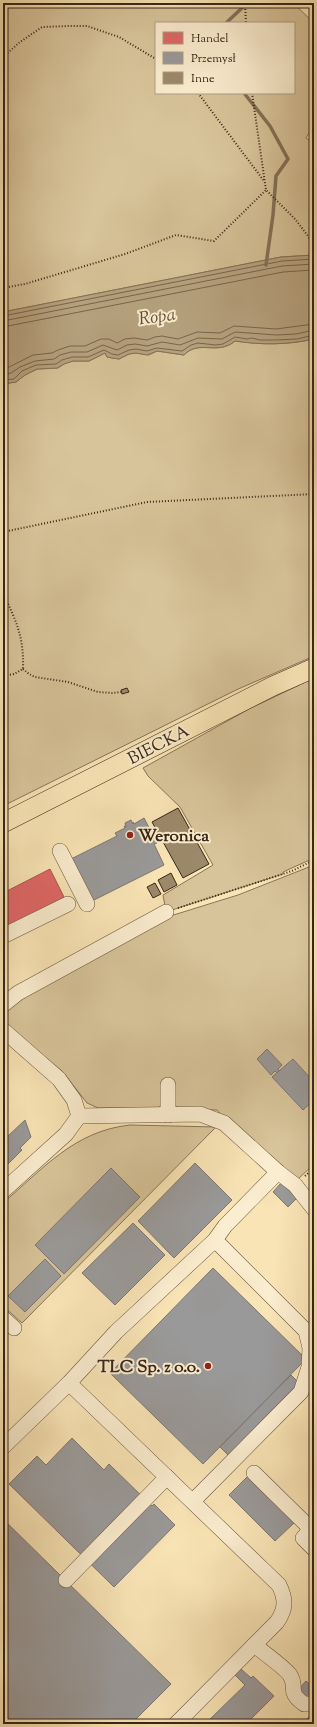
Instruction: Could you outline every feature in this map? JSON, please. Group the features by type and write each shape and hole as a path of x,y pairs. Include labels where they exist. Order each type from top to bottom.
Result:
{"main road":[{"name":"BIECKA","path":"3,823 267,689 314,668"}],"street":[{"path":"60,851 87,904"},
{"path":"3,936 68,904"},
{"path":"3,1005 18,993 166,912"},
{"path":"3,1030 59,1079 74,1100 79,1116"},
{"path":"168,1085 168,1115"},
{"path":"79,1116 200,1114 224,1123 278,1172 295,1185 314,1209"},
{"path":"3,1191 66,1134 79,1116"},
{"path":"3,1447 69,1383 116,1332 214,1240 225,1226 278,1172"},
{"path":"193,1501 301,1392 308,1367 310,1348 306,1331 214,1240"},
{"path":"3,1318 14,1328"},
{"path":"69,1383 279,1585 284,1596 283,1613 277,1622 176,1724"},
{"path":"254,1473 312,1529 303,1538 314,1549"},
{"path":"66,1580 167,1477"},
{"path":"254,1645 290,1675 293,1684 292,1690 296,1698 304,1704 314,1704"}],"path":[{"path":"245,3 246,22"},
{"path":"3,57 20,42 42,27 87,26 120,37 155,58"},
{"path":"199,94 265,182"},
{"path":"252,94 266,190 295,219 308,236 314,249"},
{"path":"3,288 26,284 125,254 176,235 214,241 266,190"},
{"path":"3,532 147,502 314,494"},
{"path":"3,593 17,622 24,651 23,669"},
{"path":"3,676 14,674 23,669"},
{"path":"23,669 35,677 68,682 98,692 121,692"},
{"path":"166,912 292,871 314,860"}],"shaded area":[{"path":"3,3 293,3 314,23 314,125 306,138 314,144 314,255 281,257 3,312"},
{"path":"314,339 314,656 236,690 3,806 3,384 16,382 25,375 37,369 58,368 73,361 89,361 105,353 107,357 119,359 129,354 136,353 149,355 157,351 184,355 190,350 196,348 222,347 235,341 274,344"},
{"path":"314,678 314,858 283,872 283,874 166,912 163,895 213,865 180,807 148,776 143,768 249,709"},
{"path":"314,865 314,1164 297,1180 231,1126 217,1110 179,1109 174,1104 163,1104 158,1108 98,1108 87,1103 62,1071 4,1023 4,1015 7,1009 52,980 167,917 238,895"},
{"path":"130,1125 216,1127 22,1323 3,1306 3,1203 46,1165 76,1143 92,1135 110,1129"}],"water":[{"name":"Ropa","path":"314,255 314,339 274,344 235,341 222,347 196,348 190,350 184,355 157,351 147,355 136,353 129,354 119,359 107,357 105,353 89,361 73,361 57,368 37,369 25,375 16,382 3,384 3,312 281,257"}],"building: Handel":[{"path":"50,869 65,899 5,929 3,924 3,893"}],"building: Przemysł":[{"path":"144,818 157,843 154,844 164,865 92,901 71,859 117,836 115,833 125,828 124,826 126,827 125,823 131,820 134,824"},
{"path":"267,1049 282,1065 278,1069 279,1071 277,1073 275,1071 271,1075 257,1059"},
{"path":"293,1059 314,1082 314,1100 303,1110 272,1077"},
{"path":"25,1120 31,1137 20,1148 22,1150 3,1169 3,1131 8,1136"},
{"path":"195,1163 232,1200 174,1258 138,1221"},
{"path":"111,1168 140,1197 64,1274 35,1245"},
{"path":"281,1183 297,1198 288,1207 273,1192"},
{"path":"133,1223 165,1255 115,1305 82,1273"},
{"path":"45,1259 61,1276 25,1312 8,1296"},
{"name":"TLC Sp. z o.o.","path":"213,1268 306,1359 203,1464 110,1373"},
{"path":"291,1375 302,1386 231,1458 220,1447"},
{"path":"72,1438 104,1470 109,1464 152,1506 154,1504 175,1525 114,1587 9,1484 37,1456 46,1465"},
{"path":"248,1476 295,1522 275,1541 229,1495"},
{"path":"3,1519 171,1684 131,1724 3,1724"},
{"path":"241,1669 251,1678 253,1676 274,1696 246,1724 205,1724 245,1685 235,1675"},
{"path":"306,1681 314,1688 314,1699 310,1703 297,1691"},
{"path":"314,1712 314,1724 302,1724"}],"building: Inne":[{"path":"127,688 129,692 122,694 121,690"},
{"path":"178,808 209,864 183,878 152,822"},
{"path":"171,873 177,885 164,892 158,880"},
{"path":"155,883 161,894 153,898 147,887"}],"waterway":[{"path":"227,22 243,7 241,3"},
{"path":"245,94 270,126 288,159 276,176 273,215 266,265"}],"place":[{"name":"Weronica","path":"130,835"},
{"name":"TLC Sp. z o.o.","path":"208,1366"}]}
